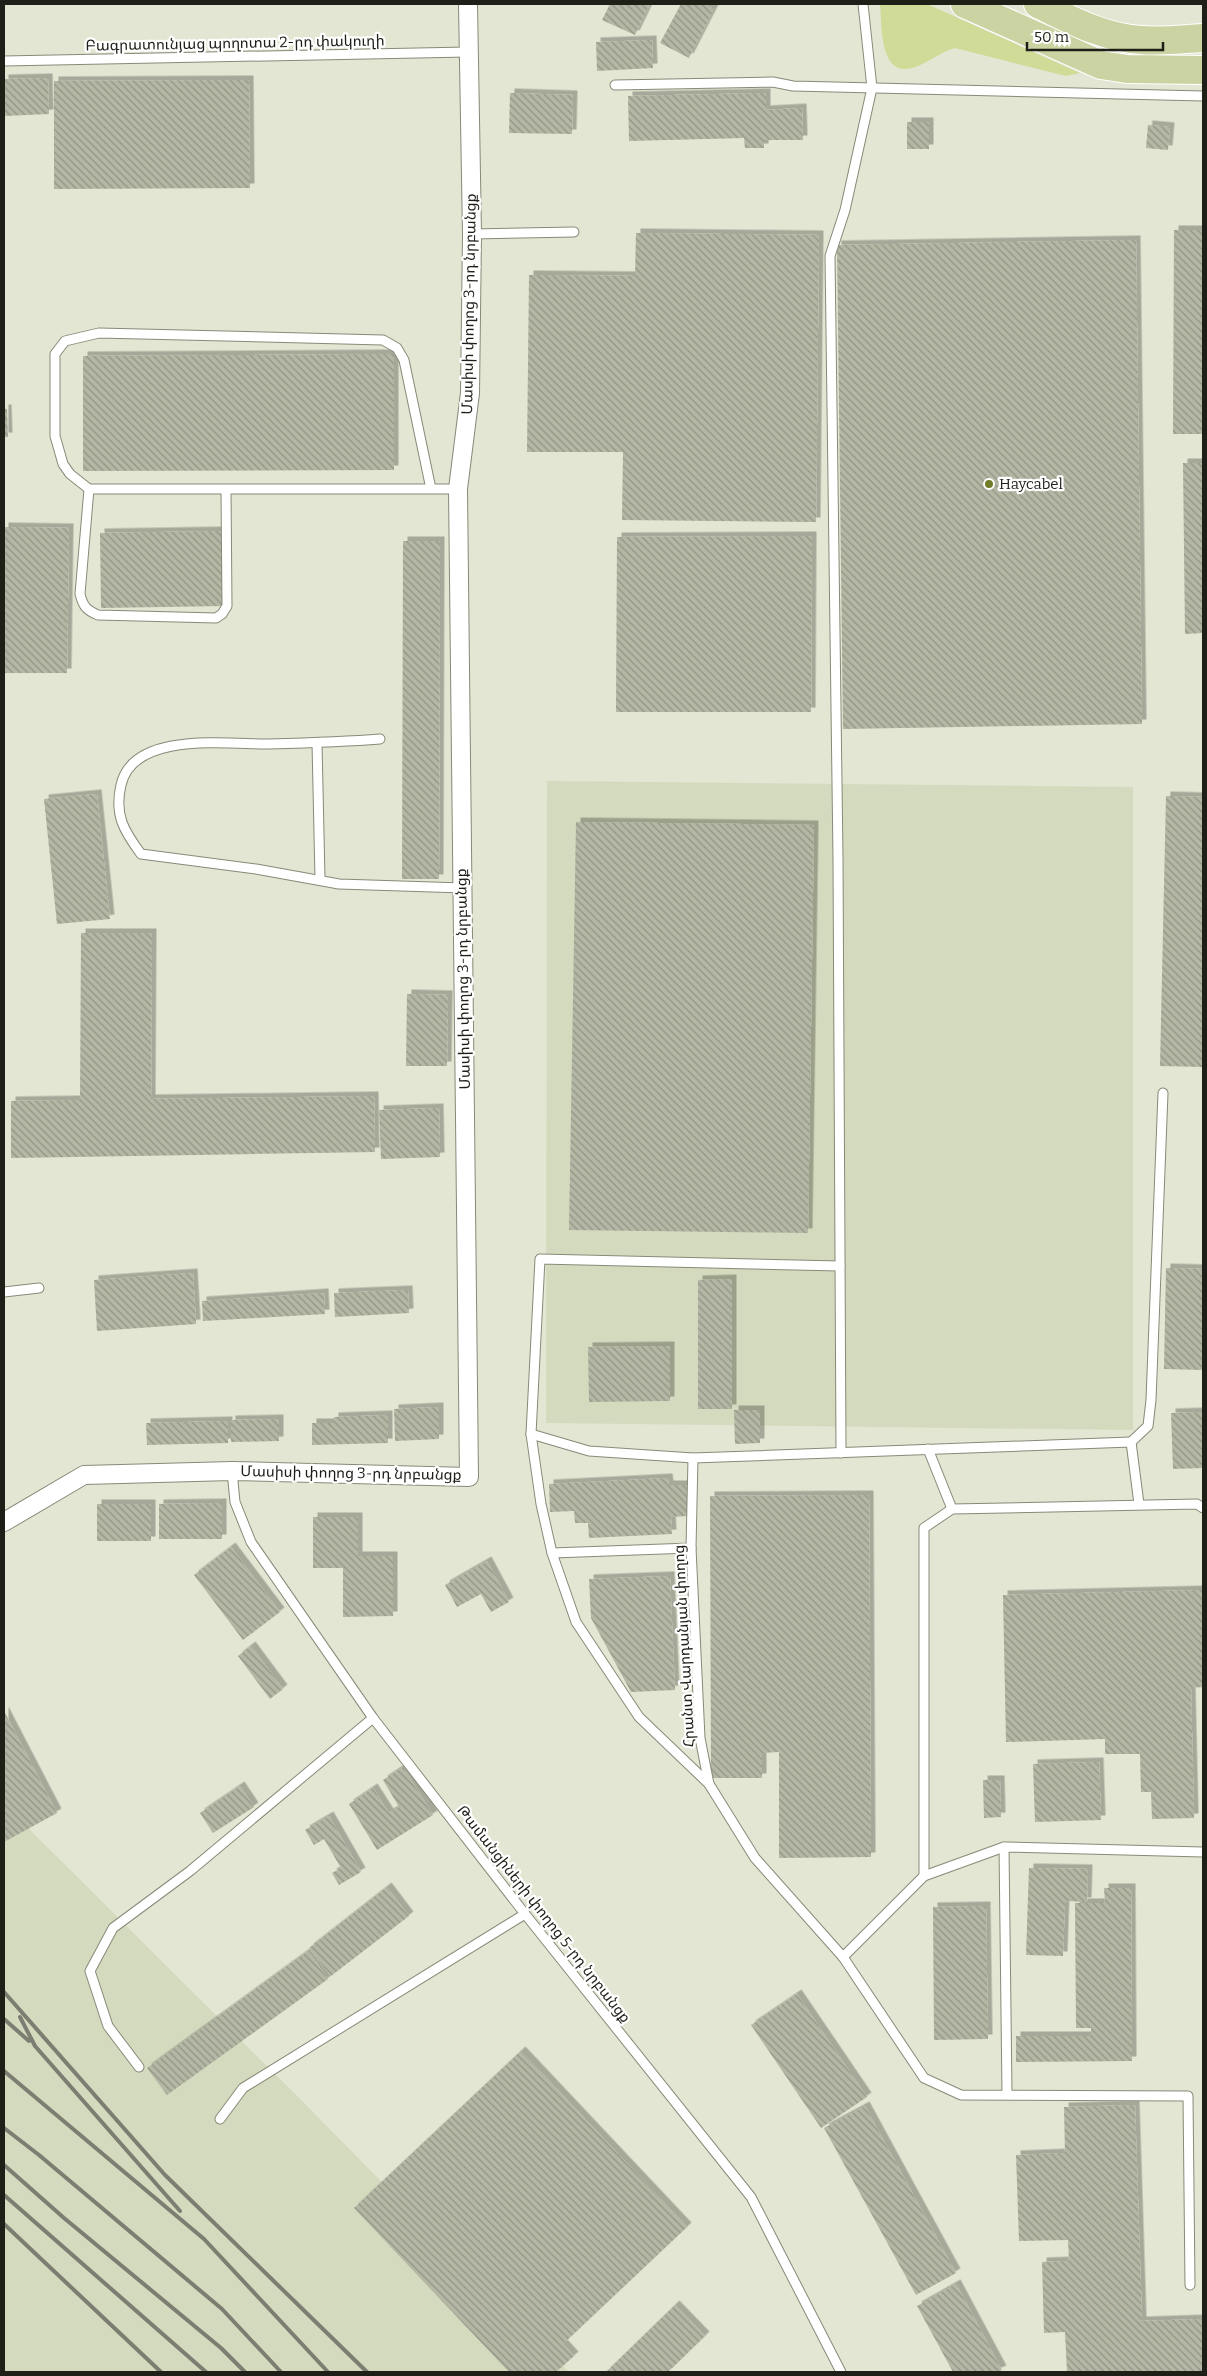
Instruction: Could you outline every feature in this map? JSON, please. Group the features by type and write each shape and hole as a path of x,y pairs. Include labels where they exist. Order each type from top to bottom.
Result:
{"main road":[{"path":"965,4 1101,65 1127,69 1203,70"},
{"path":"1038,4 1080,24 1109,35 1140,40 1203,38"}],"street":[{"name":"Մասիսի փողոց 3-րդ նրբանցք","path":"4,1522 84,1475 232,1471 469,1477 458,489 470,394 472,234 468,4"}],"lane":[{"path":"841,1453 838,868 830,256 845,210 872,88 863,4"},
{"name":"Բագրատունյաց պողոտա 2-րդ փակուղի","path":"4,61 468,52"},
{"path":"615,85 773,82 793,86 1203,96"},
{"path":"472,234 574,232"},
{"path":"432,489 404,360 397,348 383,340 98,333 65,341 55,354 55,436 63,464 70,474 89,489 226,490 458,489"},
{"path":"89,489 80,594 82,604 88,611 98,615 216,618 222,614 227,606 226,490"},
{"path":"380,739 317,743 173,744 139,757 123,773 118,798 123,829 141,854 339,884 462,888"},
{"path":"317,743 320,880"},
{"path":"531,1434 589,1451 693,1458 1132,1442 1148,1426 1151,1400 1163,1093"},
{"path":"709,1784 639,1717 576,1622 552,1553 541,1504 531,1434 540,1259 840,1266"},
{"path":"4,1292 39,1288"},
{"path":"1132,1442 1139,1504"},
{"path":"928,1449 952,1509"},
{"name":"Հրանտ Վարդանյան փողոց","path":"693,1458 691,1548 700,1738 709,1784 755,1858 843,1957 924,2078 961,2095 1188,2096 1190,2285"},
{"name":"Թամանցիների փողոց 5-րդ նրբանցք","path":"232,1471 235,1502 251,1542 372,1718 525,1914 751,2197 841,2372"},
{"path":"924,1876 924,1528 952,1509 1139,1504 1198,1504 1203,1508"},
{"path":"552,1553 691,1548"},
{"path":"139,2067 108,2026 90,1971 114,1928 190,1872 372,1718"},
{"path":"1004,1847 1007,2094"},
{"path":"843,1957 924,1876 1004,1847 1203,1852"},
{"path":"220,2119 243,2088 525,1914"}],"shaded area":[{"path":"547,781 1133,787 1133,1430 546,1423"},
{"path":"4,1804 305,2104 569,2372 4,2372"}],"green space":[{"path":"880,4 927,4 1080,73 1066,76 955,48 918,66 901,69 893,65 884,47"}],"building":[{"path":"610,4 650,4 635,35 602,20"},
{"path":"681,4 703,4 714,9 689,58 660,43"},
{"path":"652,40 653,68 597,71 596,42"},
{"path":"48,78 49,114 4,116 4,79"},
{"path":"249,80 250,188 54,189 54,81"},
{"path":"510,93 573,95 572,134 509,133"},
{"path":"766,93 766,110 802,108 803,140 764,140 764,148 745,148 744,138 629,141 628,96"},
{"path":"907,122 929,122 929,149 907,149"},
{"path":"1148,125 1170,127 1168,150 1146,148"},
{"path":"1174,230 1203,230 1203,434 1173,434"},
{"path":"636,233 819,235 816,522 622,520 623,452 527,452 529,275 635,276"},
{"name":"Haycabel","path":"1136,240 1142,724 843,729 837,245"},
{"path":"394,354 394,470 83,471 83,356"},
{"path":"4,409 7,409 8,437 4,437"},
{"path":"1183,463 1203,463 1203,633 1185,634"},
{"path":"4,527 69,528 67,673 4,673"},
{"path":"222,531 224,606 101,608 100,533"},
{"path":"812,536 811,712 616,712 617,537"},
{"path":"403,541 440,541 439,879 402,879"},
{"path":"97,794 110,919 57,924 44,799"},
{"path":"1166,796 1203,797 1203,1067 1160,1066"},
{"path":"576,822 814,825 808,1233 569,1230"},
{"path":"81,933 152,933 151,1099 374,1096 375,1152 11,1158 11,1101 80,1100"},
{"path":"407,994 448,995 447,1066 406,1066"},
{"path":"439,1108 440,1157 381,1159 379,1110"},
{"path":"1166,1268 1203,1269 1203,1370 1164,1369"},
{"path":"193,1273 196,1324 97,1331 94,1280"},
{"path":"732,1279 732,1409 698,1409 698,1280"},
{"path":"408,1290 409,1313 335,1317 334,1293"},
{"path":"324,1293 325,1314 203,1321 202,1301"},
{"path":"670,1346 670,1401 589,1402 588,1347"},
{"path":"439,1407 439,1439 395,1441 394,1409"},
{"path":"734,1410 760,1410 760,1443 735,1444"},
{"path":"1203,1412 1203,1468 1173,1469 1171,1413"},
{"path":"388,1415 388,1443 312,1445 312,1423 334,1423 334,1417"},
{"path":"279,1419 279,1441 231,1442 231,1420"},
{"path":"228,1421 228,1443 147,1445 146,1423"},
{"path":"668,1478 669,1485 687,1485 688,1516 671,1517 672,1534 589,1538 588,1523 575,1523 574,1511 550,1512 549,1484"},
{"path":"869,1495 871,1857 779,1858 779,1752 762,1753 762,1778 711,1778 710,1496"},
{"path":"222,1503 222,1539 159,1539 159,1504"},
{"path":"97,1504 151,1504 151,1541 97,1541"},
{"path":"313,1517 358,1517 358,1556 393,1556 393,1616 343,1617 343,1568 313,1568"},
{"path":"231,1547 280,1612 243,1640 194,1575"},
{"path":"487,1561 509,1602 491,1612 481,1594 457,1607 445,1585"},
{"path":"670,1576 675,1690 631,1692 591,1618 589,1579"},
{"path":"1203,1590 1203,1687 1191,1688 1194,1818 1152,1819 1151,1792 1141,1792 1140,1754 1105,1754 1105,1739 1006,1742 1003,1595"},
{"path":"251,1646 283,1689 270,1699 238,1656"},
{"path":"4,1711 57,1813 4,1842"},
{"path":"1099,1762 1101,1820 1035,1822 1033,1764"},
{"path":"403,1767 433,1815 377,1850 349,1804 373,1788 389,1813 399,1807 383,1780"},
{"path":"983,1780 1000,1780 1001,1817 984,1818"},
{"path":"240,1786 254,1807 213,1833 200,1813"},
{"path":"329,1816 361,1872 339,1885 332,1873 341,1868 324,1839 314,1845 305,1830"},
{"path":"1029,1868 1088,1869 1087,1902 1065,1901 1063,1956 1026,1955"},
{"path":"387,1887 409,1916 331,1976 309,1948"},
{"path":"1104,1888 1131,1888 1132,2061 1016,2062 1016,2036 1091,2036 1091,2028 1076,2028 1075,1903 1105,1903"},
{"path":"986,1906 988,2039 934,2040 933,1907"},
{"path":"308,1951 328,1979 167,2095 147,2068"},
{"path":"797,1994 867,2097 821,2128 751,2025"},
{"path":"521,2051 687,2227 563,2344 574,2356 556,2372 509,2372 354,2208"},
{"path":"1135,2105 1142,2321 1203,2319 1203,2372 1067,2372 1065,2332 1044,2333 1042,2262 1069,2261 1068,2240 1019,2241 1016,2155 1065,2153 1064,2107"},
{"path":"865,2106 956,2273 916,2295 824,2128"},
{"path":"956,2284 1002,2370 997,2372 953,2372 917,2306"},
{"path":"675,2305 705,2336 668,2372 606,2372"}],"railway":[{"path":"4,1992 165,2175 367,2372"},
{"path":"20,2017 35,2046 180,2211"},
{"path":"4,2019 29,2041"},
{"path":"4,2071 204,2239 328,2372"},
{"path":"4,2128 39,2155 222,2309 281,2372"},
{"path":"4,2165 64,2218 221,2348 245,2372"},
{"path":"4,2195 206,2372"},
{"path":"4,2224 161,2372"}],"place":[{"name":"Haycabel","path":"989,484"}]}
